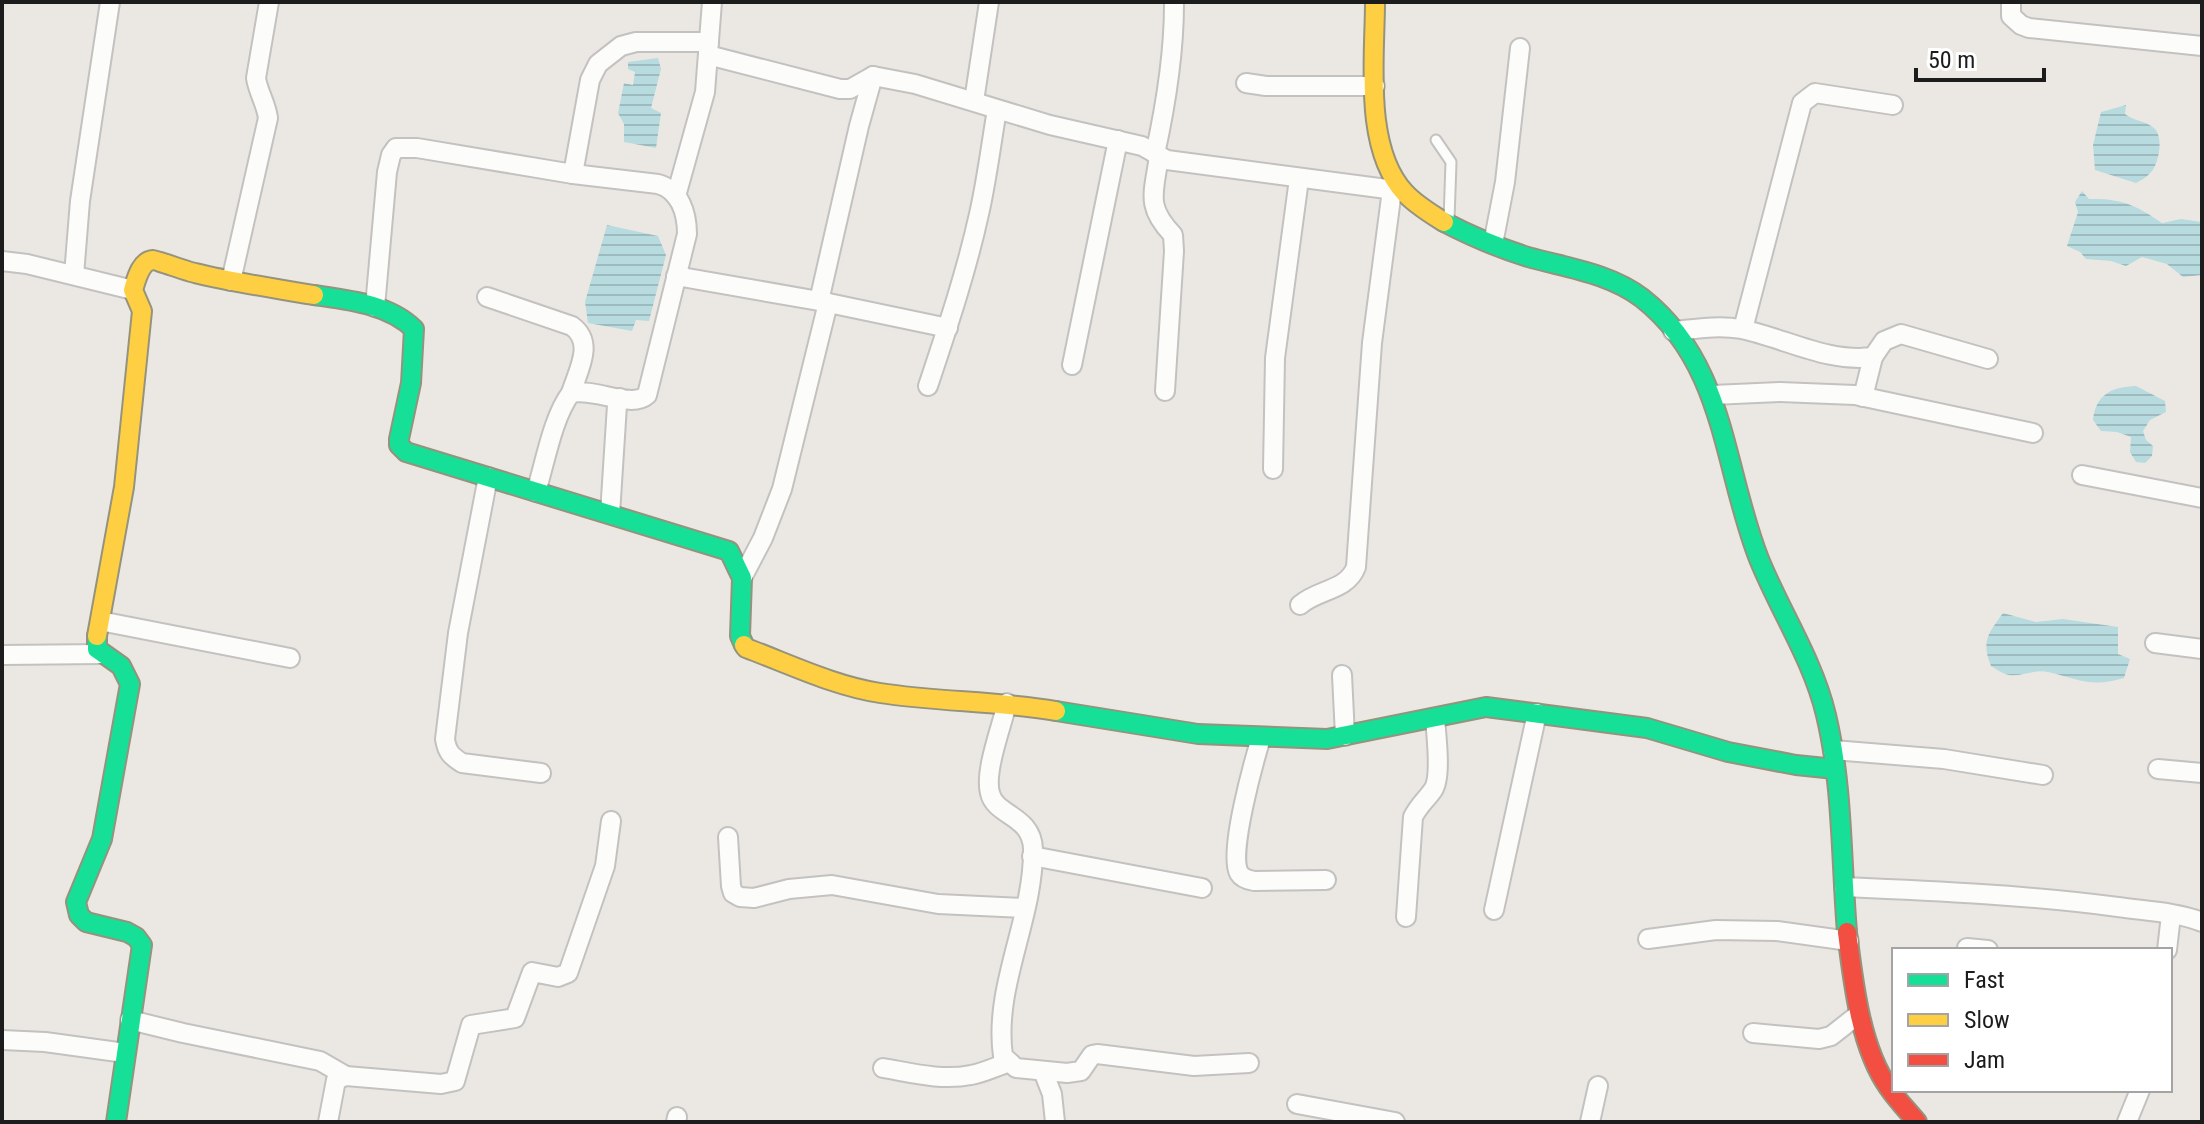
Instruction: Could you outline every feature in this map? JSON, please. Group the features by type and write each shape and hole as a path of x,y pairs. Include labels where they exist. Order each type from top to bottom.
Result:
{"street":[{"path":"74,275 80,201 110,2"},
{"path":"231,281 268,118 266,106 257,90 256,78 269,2"},
{"path":"676,196 705,92 712,2"},
{"path":"974,101 989,2"},
{"path":"1300,605 1309,597 1346,583 1356,567 1372,343 1397,190 1376,118 1375,2"},
{"path":"2011,2 2011,16 2029,28 2202,46"},
{"path":"1165,391 1173,235 1159,220 1152,204 1174,45 1174,4"},
{"path":"573,174 590,80 598,64 621,46 636,42 709,48 840,89 850,89 873,76 915,84 1050,125 1142,146 1176,162 1397,190 1449,223 1493,244 1580,269 1634,292 1673,331 1712,395 1753,542 1773,594 1820,691 1833,750 1849,941 1859,1014 1891,1096 1917,1122"},
{"path":"1493,244 1505,182 1520,48"},
{"path":"873,76 859,126 782,489 763,538 742,578 740,636 746,648 765,657 879,693 1007,703 1198,734 1327,739 1486,707 1647,728 1728,752 1835,769"},
{"path":"1246,83 1266,86 1375,86"},
{"path":"1743,329 1802,103 1815,93 1893,105"},
{"path":"928,386 948,328 979,212 997,110"},
{"path":"1072,365 1118,140"},
{"path":"375,307 387,172 396,148 417,148 668,187 676,196 687,224 647,395 633,402 595,392 571,393"},
{"path":"1273,469 1275,358 1299,179"},
{"path":"2,261 133,290"},
{"path":"116,1122 142,945 138,937 130,933 92,926 83,921 77,912 76,902 102,839 130,684 127,671 121,664 97,649 124,487 140,341 142,311 133,290 141,269 148,261 231,281 375,307 403,318 414,329 408,405 398,435 399,445 406,452 729,551 742,578"},
{"path":"676,276 948,328"},
{"path":"487,297 572,326 582,333 584,352 571,393 564,402 536,492"},
{"path":"1673,331 1723,327 1743,329 1817,352 1860,359 1873,357"},
{"path":"1863,397 1873,357 1884,341 1901,334 1988,359"},
{"path":"1712,395 1780,392 1863,397 2033,433"},
{"path":"610,514 620,398"},
{"path":"2082,475 2202,498"},
{"path":"488,477 458,633 446,750 462,763 541,773"},
{"path":"100,621 290,658"},
{"path":"2155,643 2202,649"},
{"path":"2,655 103,654"},
{"path":"1342,675 1345,736"},
{"path":"1007,703 988,790 992,800 1026,827 1031,838 1032,856 1005,992 1001,1046 1007,1063 1016,1068 1075,1073 1081,1071 1092,1055 1097,1054 1194,1066 1249,1063"},
{"path":"1494,910 1537,713"},
{"path":"1406,917 1413,817 1419,804 1433,790 1436,779 1435,718"},
{"path":"1261,738 1247,789 1239,837 1239,874 1246,880 1254,881 1326,880"},
{"path":"1833,750 1944,759 2043,775"},
{"path":"2158,769 2202,773"},
{"path":"130,1020 320,1061 346,1076 449,1084 457,1076 471,1025 515,1018 532,972 558,977 568,973 605,866 611,821"},
{"path":"728,837 731,886 733,893 740,897 754,898 789,889 832,885 938,904 1024,908"},
{"path":"1032,856 1202,888"},
{"path":"1844,887 2006,894 2171,915 2202,922"},
{"path":"2167,948 2171,915"},
{"path":"1648,939 1716,930 1777,931 1849,941"},
{"path":"1753,1033 1819,1039 1831,1036 1859,1014"},
{"path":"2,1040 45,1042 125,1053"},
{"path":"883,1068 935,1077 956,1077 1007,1063"},
{"path":"1043,1071 1052,1094 1055,1122"},
{"path":"328,1122 336,1080 346,1076"},
{"path":"1590,1122 1598,1086"},
{"path":"2127,1122 2139,1092"},
{"path":"1297,1104 1395,1122"}],"lane":[{"path":"1436,140 1451,162 1449,223"}],"water":[{"path":"658,58 661,69 651,108 661,113 656,148 624,142 624,124 618,113 624,83 633,85 635,72 628,69 628,62"},
{"path":"2126,105 2125,114 2154,128 2159,137 2155,167 2136,183 2095,170 2093,145 2101,112"},
{"path":"2082,191 2089,199 2128,204 2162,223 2181,219 2202,222 2202,275 2183,277 2167,264 2142,257 2126,266 2086,259 2067,246 2078,212 2075,202"},
{"path":"607,225 658,236 666,255 649,321 636,320 632,331 588,323 585,302"},
{"path":"2136,386 2165,401 2166,412 2150,420 2143,431 2146,440 2153,446 2152,456 2145,463 2136,462 2130,452 2131,437 2101,431 2093,420 2098,404 2107,394"},
{"path":"2003,613 2036,622 2063,619 2118,627 2118,654 2130,659 2124,678 2093,682 2043,671 2014,675 2000,671 1991,666 1986,644"}],"traffic: fast":[{"path":"1444,222 1506,250 1616,283 1642,298 1670,324 1691,354 1718,419 1759,559 1805,655 1826,715 1839,796 1847,932"},
{"path":"314,295 354,301 380,309 414,329 411,383 399,439 399,445 406,452 729,551 742,578 740,636 744,645"},
{"path":"97,636 97,649 121,666 130,684 102,839 76,902 79,915 86,922 127,932 142,945 116,1122"},
{"path":"1056,711 1198,734 1327,739 1486,707 1647,728 1728,752 1835,769"}],"traffic: slow":[{"path":"1375,2 1374,102 1383,152 1392,174 1405,193 1444,222"},
{"path":"97,636 124,487 142,311 133,290 142,268 153,260 210,277 314,295"},
{"path":"744,645 812,674 863,690 1056,711"}],"traffic: jam":[{"path":"1847,932 1859,1013 1871,1054 1892,1092"},
{"path":"1892,1092 1917,1122"}]}
